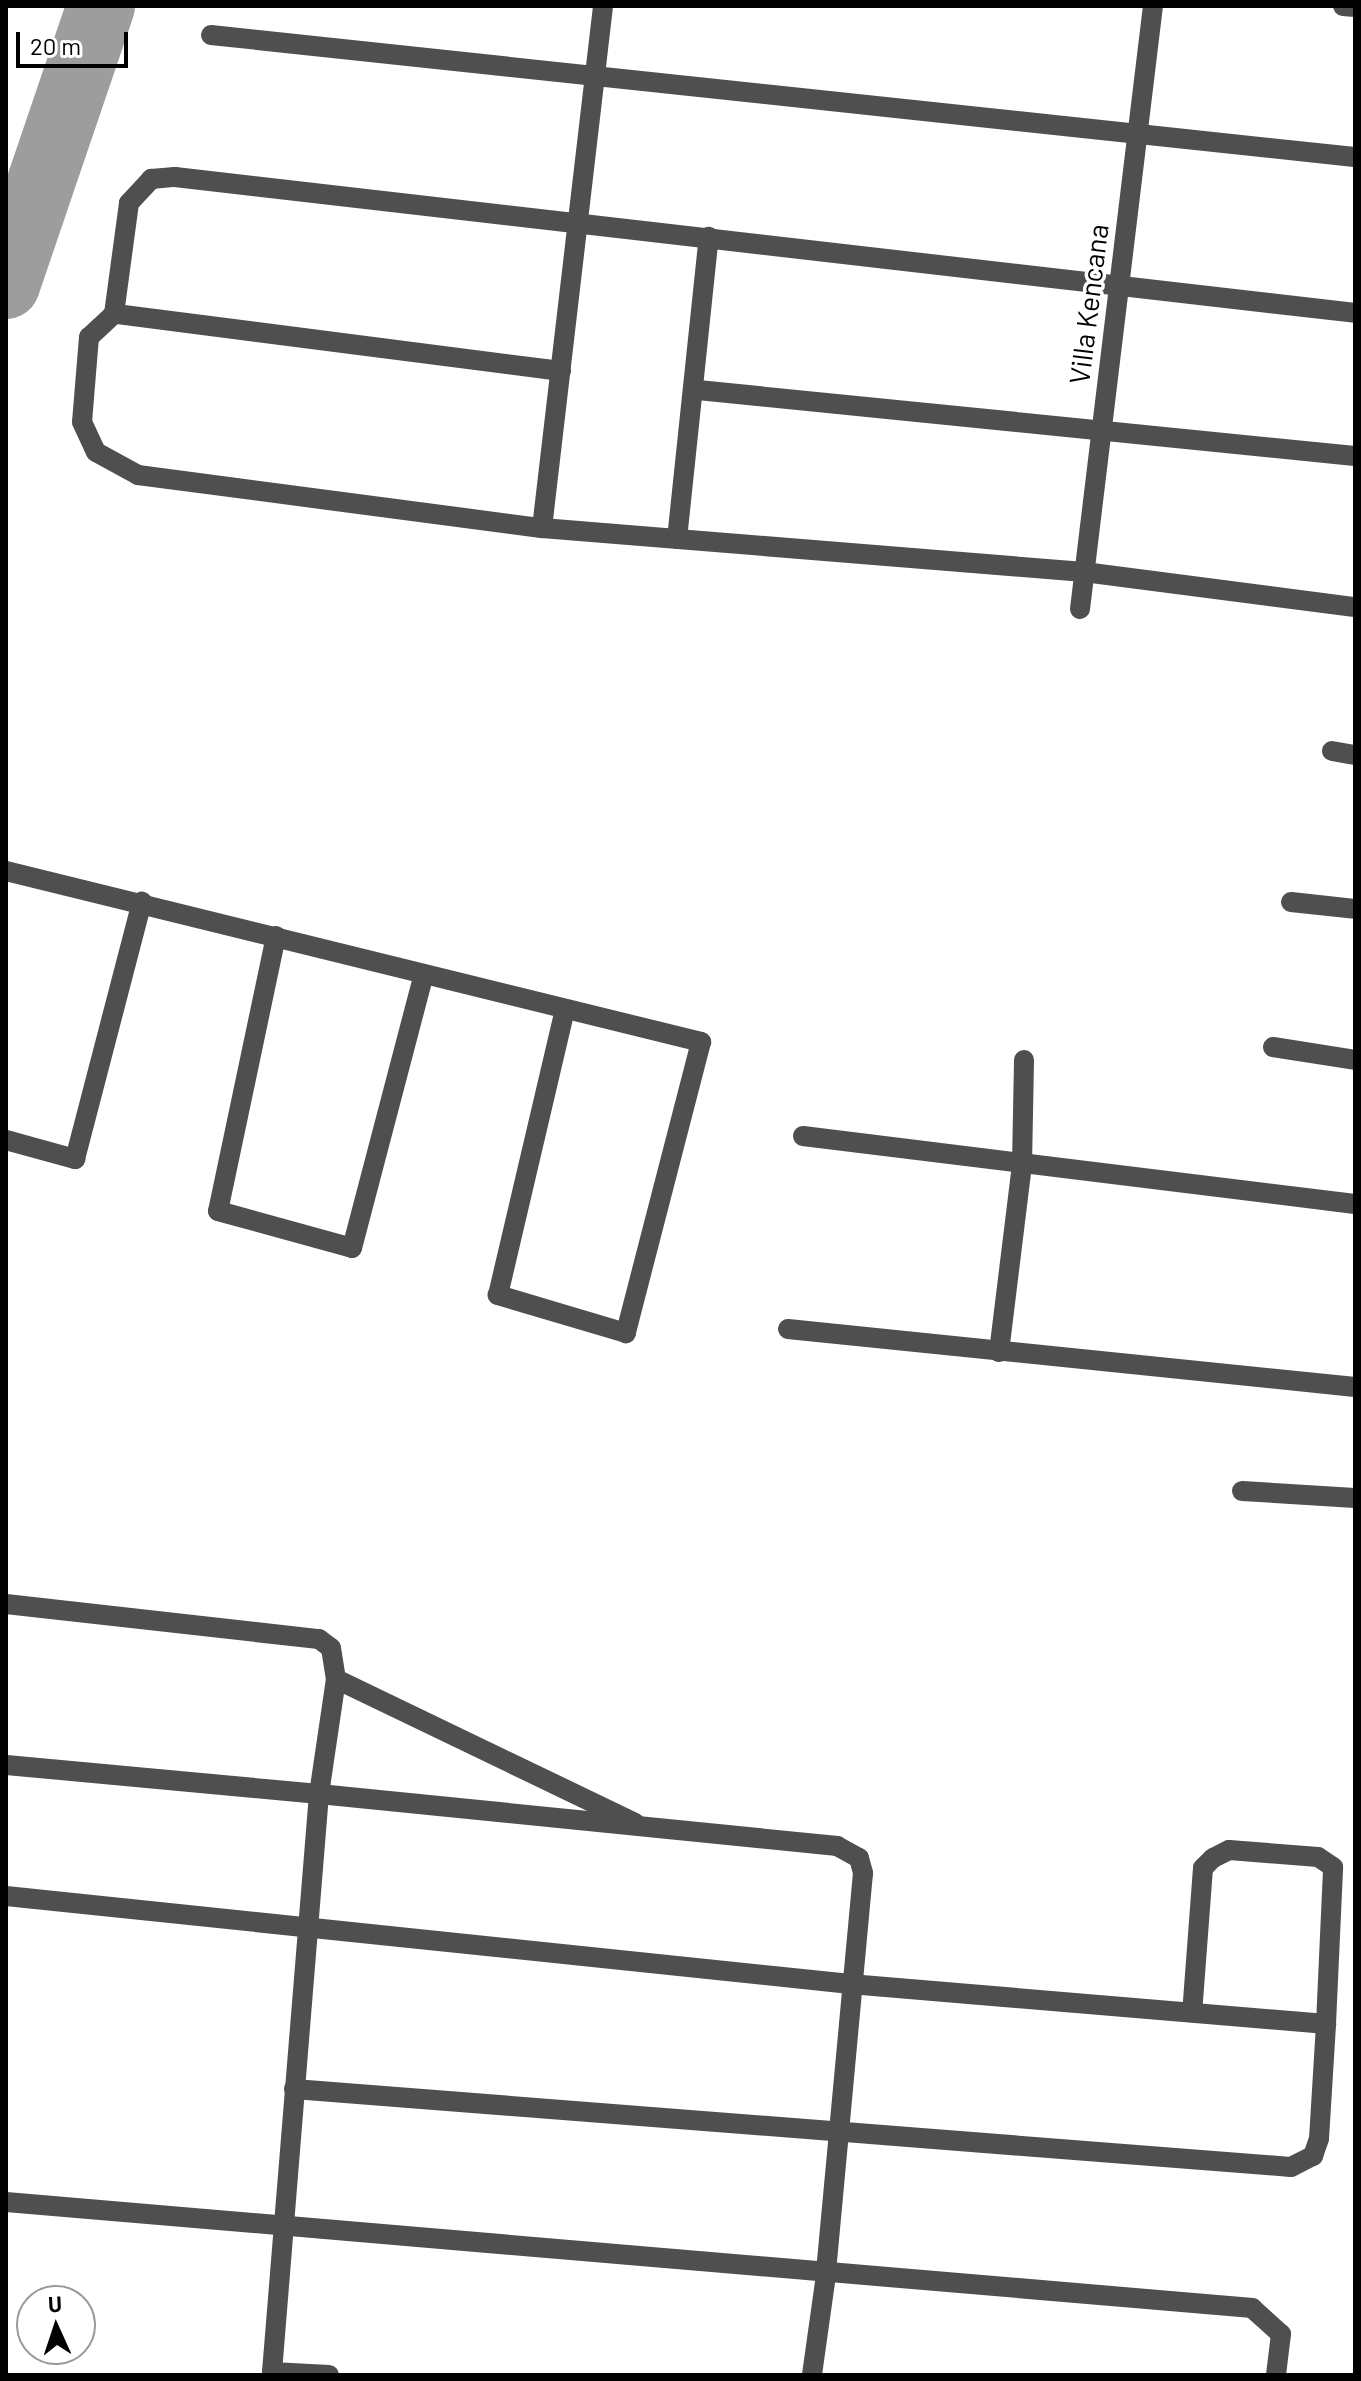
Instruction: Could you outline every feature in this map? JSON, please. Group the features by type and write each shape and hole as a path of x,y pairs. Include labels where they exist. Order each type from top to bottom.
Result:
{"street":[{"path":"542,528 603,6"},
{"name":"Villa Kencana","path":"1080,609 1153,6"},
{"path":"1343,6 1355,7"},
{"path":"211,35 1355,157"},
{"path":"1355,313 1118,288 578,221 151,179 129,203 114,314 89,337 82,422 96,452 114,466 138,475 542,528 1084,572 1355,607"},
{"path":"677,539 698,390 709,237"},
{"path":"114,314 561,371"},
{"path":"698,390 1102,428 1355,456"},
{"path":"1332,751 1355,755"},
{"path":"6,871 701,1042 626,1333 498,1295 565,1010"},
{"path":"6,1140 75,1159 142,902"},
{"path":"1291,902 1355,909"},
{"path":"276,936 218,1211 352,1248 424,974"},
{"path":"1273,1047 1355,1060"},
{"path":"999,1352 1022,1165 1024,1060"},
{"path":"803,1136 1355,1204"},
{"path":"788,1329 1355,1387"},
{"path":"1242,1491 1355,1498"},
{"path":"6,1604 319,1639 331,1648 336,1679 319,1794 272,2374 329,2375"},
{"path":"336,1679 649,1830"},
{"path":"6,1765 319,1794 849,1850 863,1873 850,1984 826,2275 812,2375"},
{"path":"294,2089 837,2129 1291,2167 1313,2156 1319,2139 1336,1891 1333,1867 1318,1857 1229,1850 1203,1868 1192,2013"},
{"path":"6,1896 308,1930 850,1984 1326,2024"},
{"path":"6,2202 283,2228 412,2233 826,2275 1252,2308 1281,2334 1276,2375"}],"waterway":[{"path":"6,285 101,6"}]}
